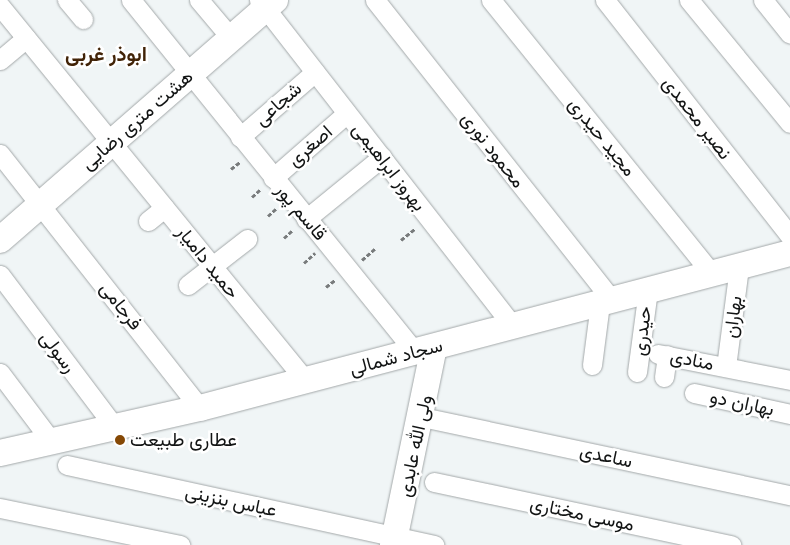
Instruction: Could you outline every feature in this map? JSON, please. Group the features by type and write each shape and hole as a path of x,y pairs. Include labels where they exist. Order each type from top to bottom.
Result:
{"main road":[{"name":"هشت متری رضایی","path":"0,240 231,38 266,3"},
{"name":"سجاد شمالی","path":"0,453 200,408 790,254"},
{"name":"ولی الله عابدی","path":"394,541 422,417 424,348"}],"street":[{"path":"67,0 83,18"},
{"name":"قاسم پور","path":"131,0 306,219 424,348"},
{"path":"199,0 231,38"},
{"name":"محمود نوری","path":"375,0 606,301"},
{"name":"مجید حیدری","path":"491,0 712,274"},
{"name":"نصیر محمدی","path":"605,0 790,236"},
{"path":"689,0 790,123"},
{"path":"763,0 790,34"},
{"name":"بهروز ابراهیمی","path":"266,3 315,72 513,326"},
{"name":"حمید دامیار","path":"0,6 306,381"},
{"path":"0,60 26,38"},
{"name":"شجاعی","path":"240,137 315,72"},
{"name":"اصغری","path":"273,178 347,113"},
{"name":"فرجامی","path":"0,154 42,204 200,408"},
{"path":"306,219 382,157"},
{"path":"148,221 164,208"},
{"path":"188,285 247,238"},
{"name":"بهاران","path":"726,367 739,267"},
{"name":"رسولی","path":"0,275 116,428"},
{"name":"حیدری","path":"637,372 648,290"},
{"path":"592,365 606,301"},
{"name":"منادی","path":"664,377 662,355 790,380"},
{"path":"0,373 52,442"},
{"name":"بهاران دو","path":"694,393 790,414"},
{"name":"ساعدی","path":"422,417 790,495"},
{"name":"عباس بنزینی","path":"67,465 394,541 434,545"},
{"name":"موسی مختاری","path":"434,482 731,545"},
{"path":"0,508 180,545"}],"place":[{"name":"عطاری طبیعت","path":"120,440"}],"district":[{"name":"ابوذر غربی","path":"106,54"}]}
